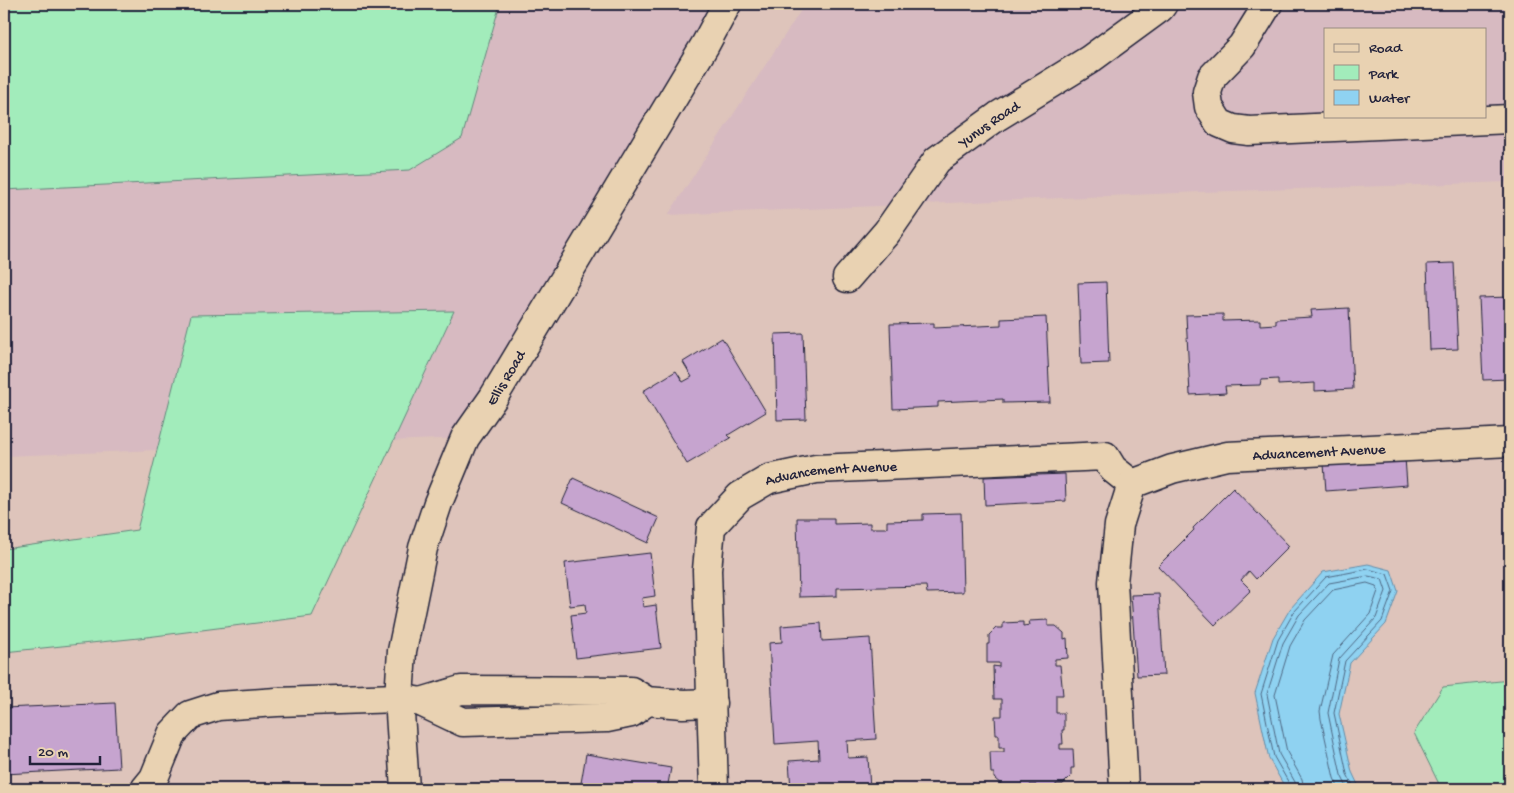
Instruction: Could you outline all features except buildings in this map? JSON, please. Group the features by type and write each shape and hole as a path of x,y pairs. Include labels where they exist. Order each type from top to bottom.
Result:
{"street":[{"name":"Ellis Road","path":"405,789 410,700 402,651 423,548 438,503 464,438 497,390 705,45 727,4"},
{"name":"Yunus Road","path":"847,278 887,232 937,160 998,116 1089,60 1163,4"},
{"path":"1268,4 1242,46 1212,77 1207,92 1209,107 1219,123 1250,131 1510,119"},
{"name":"Advancement Avenue","path":"714,789 707,570 711,527 740,496 769,479 816,469 1105,456 1113,469 1132,484 1172,469 1227,456 1510,442"},
{"path":"1124,789 1113,582 1119,525 1132,484"},
{"path":"145,789 154,778 172,734 190,715 218,706 277,702 410,700 461,690 631,691 647,701 683,704 712,703"},
{"path":"589,691 589,718"},
{"path":"410,700 463,722 607,718 631,713 647,701"}],"shaded area":[{"path":"4,4 712,4 465,438 4,456"},
{"path":"805,4 1510,4 1510,182 1201,192 668,215"}],"green space":[{"path":"4,4 500,4 462,138 410,170 4,190"},
{"path":"454,311 312,616 139,638 4,652 4,549 137,530 191,315"},
{"path":"1510,680 1510,789 1453,789 1439,784 1414,733 1443,687"}],"water":[{"path":"1368,564 1391,570 1398,591 1386,624 1350,663 1339,714 1352,772 1360,789 1286,789 1269,759 1255,693 1273,638 1290,609 1323,572"}]}
